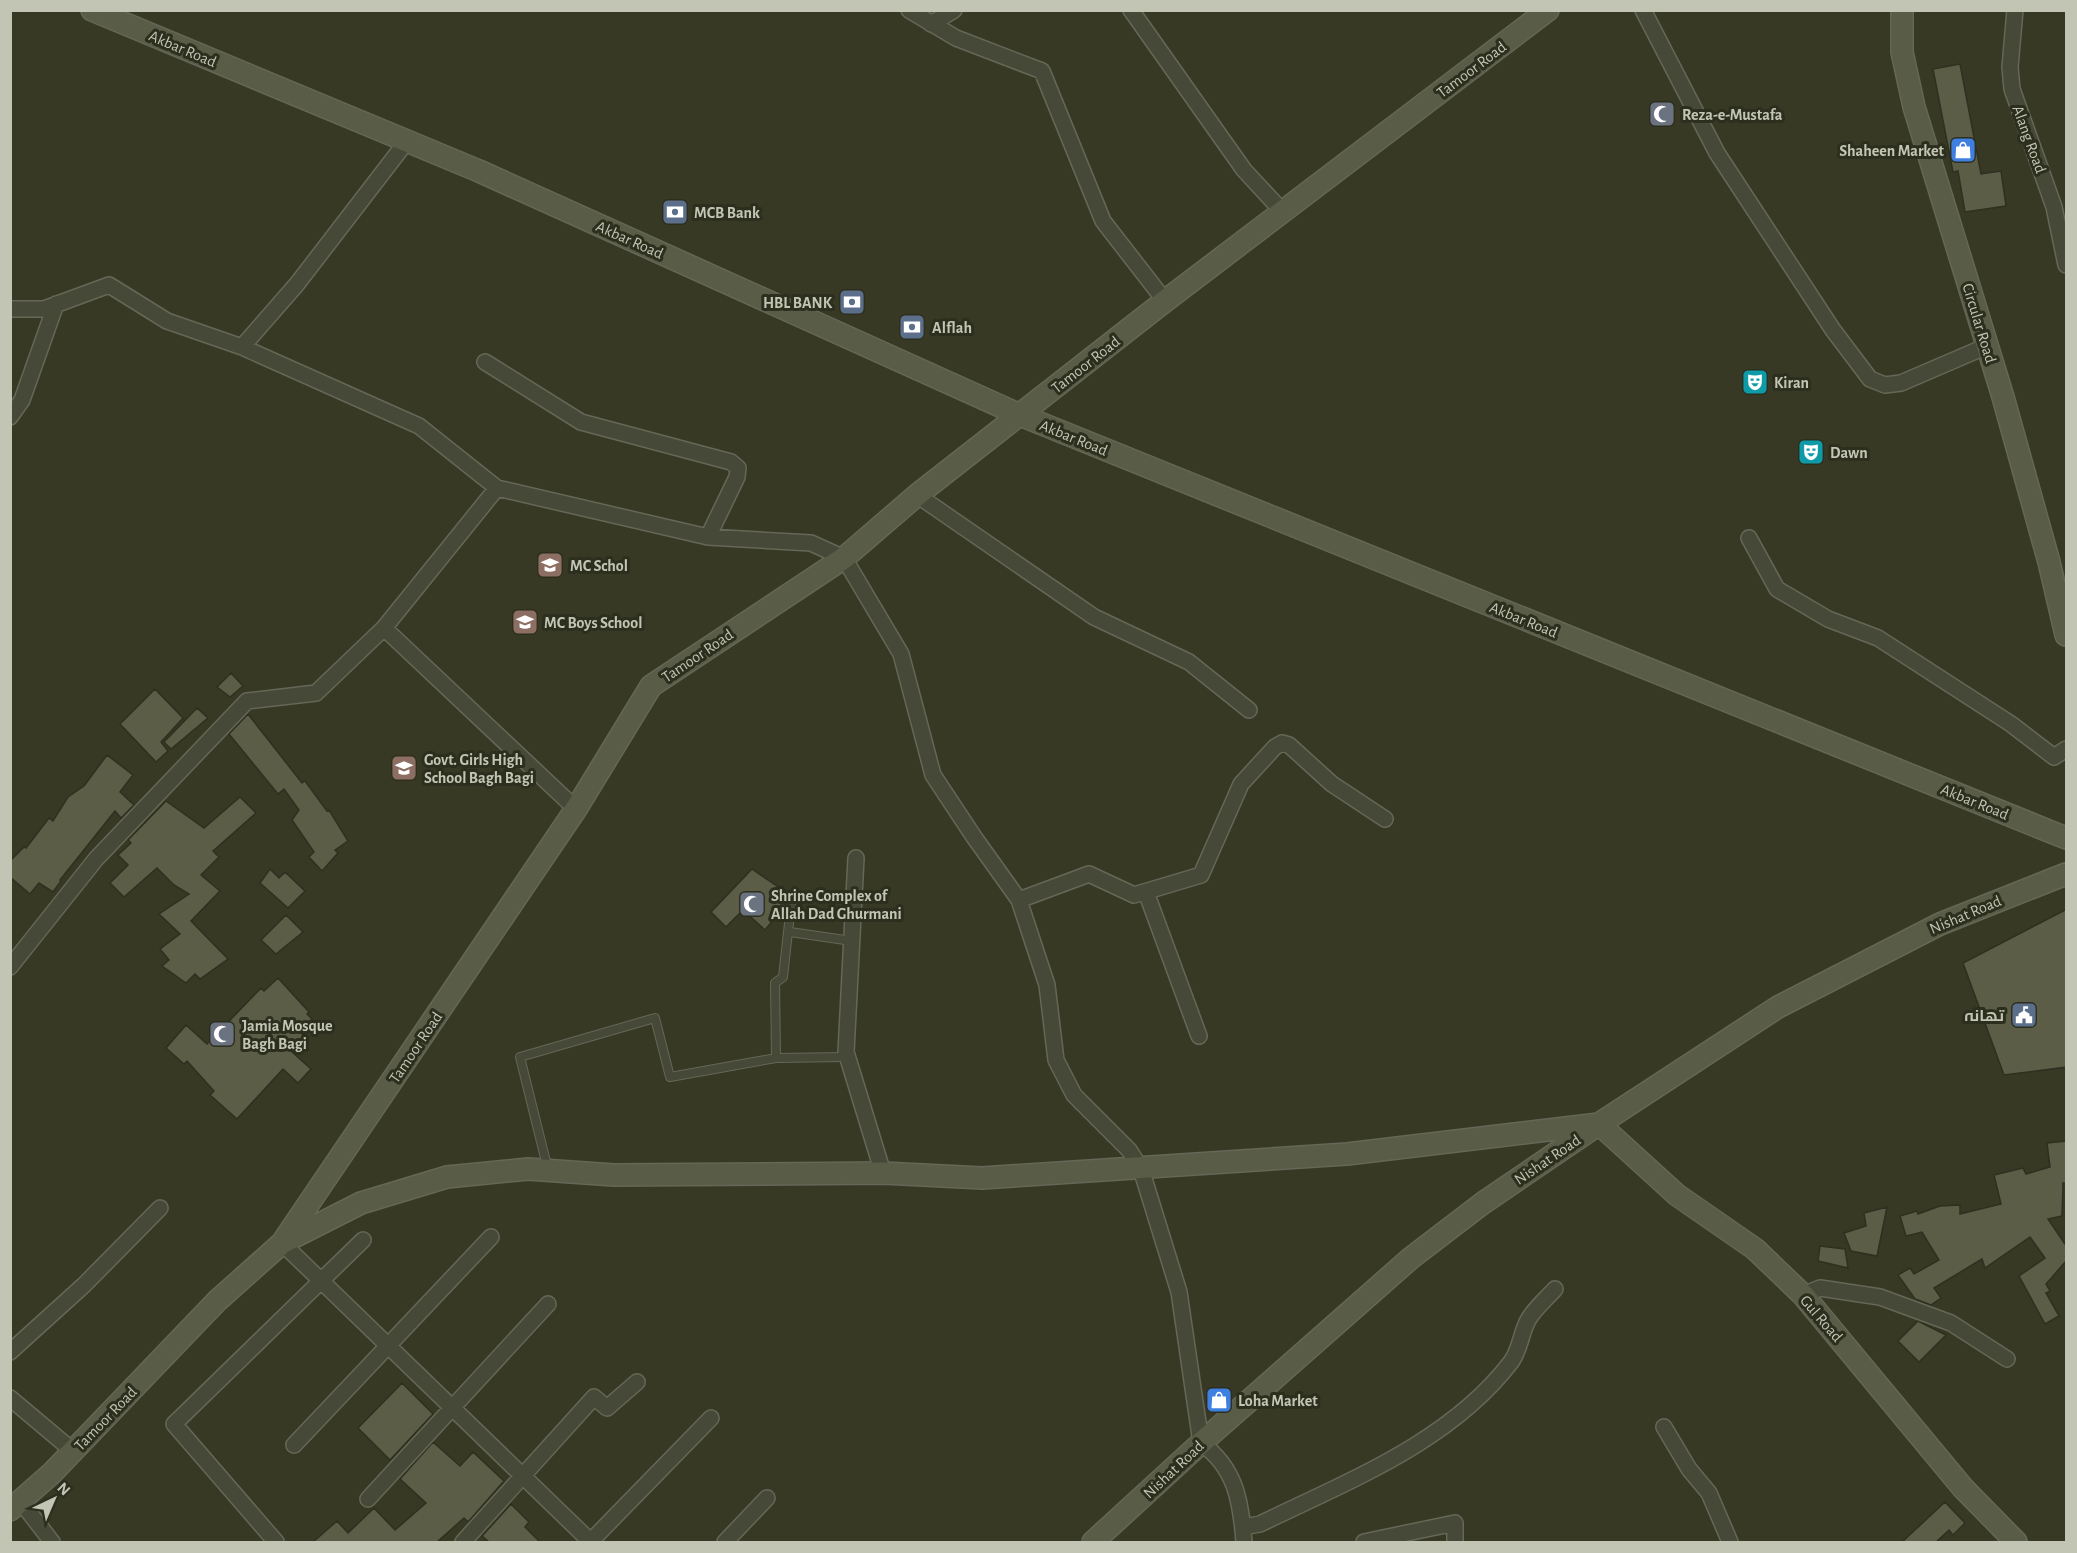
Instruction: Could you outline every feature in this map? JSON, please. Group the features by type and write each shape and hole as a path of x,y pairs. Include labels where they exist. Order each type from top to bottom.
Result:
{"street":[{"name":"Akbar Road","path":"92,10 407,141 1020,415 2067,838"},
{"path":"909,10 956,38 1042,71 1103,221 1165,302"},
{"path":"931,24 954,10"},
{"path":"1131,10 1244,170 1283,212"},
{"name":"Tamoor Road","path":"16,1506 218,1301 282,1243 576,809 651,686 844,558 917,495 1165,302 1548,10"},
{"path":"1643,10 1717,153 1833,330 1870,379 1885,385 1901,383 1987,345"},
{"name":"Circular Road","path":"1902,10 1902,52 1914,107 1987,345 2049,562 2067,635"},
{"name":"Alang Road","path":"2015,10 2010,67 2012,89 2062,221 2067,265"},
{"path":"242,347 297,284 407,141"},
{"path":"10,309 44,309 109,285 167,321 242,347 419,426 498,488 708,537 811,543 844,558 901,654 933,775 1019,900 1047,985 1056,1060 1074,1095 1129,1150 1141,1169 1179,1292 1201,1443 1219,1456 1239,1496 1244,1535 1260,1524 1367,1473 1432,1434 1474,1402 1512,1360 1529,1319 1555,1288"},
{"path":"10,417 22,400 56,304"},
{"path":"485,362 581,422 731,462 738,468 737,477 708,537"},
{"path":"10,967 96,859 247,701 316,693 384,628 498,488"},
{"path":"917,495 1094,617 1189,662 1249,710"},
{"path":"1749,538 1777,589 1828,619 1878,638 2011,723 2054,757 2067,749"},
{"path":"384,628 576,809"},
{"path":"1019,900 1089,874 1134,895 1201,875 1241,784 1275,747 1282,743 1290,745 1332,784 1385,819"},
{"path":"856,858 847,1057 883,1173"},
{"name":"Nishat Road","path":"1096,1542 1201,1443 1411,1258 1483,1203 1778,1007 1940,924 2067,874"},
{"path":"1146,892 1199,1036"},
{"path":"711,1418 591,1542 282,1243 360,1203 447,1177 528,1168 614,1175 883,1173 982,1178 1347,1154 1599,1124"},
{"name":"Gul Road","path":"1599,1124 1677,1195 1755,1249 1803,1295 1963,1488 2016,1542"},
{"path":"10,1352 84,1285 160,1208"},
{"path":"294,1445 491,1237"},
{"path":"276,1542 174,1424 363,1240"},
{"path":"1803,1295 1820,1288 1880,1297 1951,1323 2007,1359"},
{"path":"368,1499 548,1304"},
{"path":"463,1542 594,1397 607,1408 637,1382"},
{"path":"10,1398 73,1450"},
{"path":"1664,1427 1689,1469 1709,1493 1730,1542"},
{"path":"725,1542 767,1498"},
{"path":"16,1506 52,1542"},
{"path":"1364,1542 1455,1523 1455,1542"}],"lane":[{"path":"776,1058 775,983 783,977 790,932 792,896"},
{"path":"790,932 852,941"},
{"path":"548,1170 520,1057 655,1018 670,1077 776,1058 847,1057"}],"building":[{"path":"1960,64 1981,174 2001,171 2006,206 1965,212 1958,171 1953,172 1933,69"},
{"path":"231,673 243,686 230,697 217,687"},
{"path":"155,689 183,718 161,742 168,751 156,762 120,724"},
{"path":"197,708 208,718 171,749 164,742"},
{"path":"248,714 302,783 305,781 327,811 329,810 348,841 335,850 338,853 322,871 309,857 314,852 292,820 299,810 284,789 278,794 229,734"},
{"path":"107,755 133,775 120,792 134,805 121,818 115,811 53,892 39,883 30,894 10,877 10,861 24,847 26,848 49,818 53,821 68,797 84,786"},
{"path":"240,797 256,813 213,851 219,857 201,875 220,891 191,921 228,959 200,979 195,974 186,983 162,966 169,960 160,949 180,934 159,914 189,894 174,885 157,868 124,897 110,883 128,865 118,855 131,843 128,840 166,801 204,828"},
{"path":"270,869 279,878 285,872 305,891 288,908 260,883"},
{"name":"Shrine Complex of Allah Dad Ghurmani","path":"752,869 787,893 785,906 765,930 743,910 726,927 711,912"},
{"name":"تھانہ","path":"2067,909 2067,1067 2004,1075 1963,963"},
{"path":"286,915 303,932 276,954 261,940"},
{"path":"278,978 309,1012 307,1014 312,1019 299,1031 305,1037 291,1051 311,1069 298,1083 283,1069 237,1119 210,1095 214,1091 187,1061 184,1064 166,1048 186,1025 207,1044 261,988 264,991"},
{"path":"2067,1141 2067,1184 2063,1183 2062,1216 2048,1219 2067,1247 2067,1260 2046,1284 2050,1291 2046,1293 2059,1316 2045,1324 2019,1276 2045,1258 2030,1237 1985,1268 1982,1259 1934,1288 1941,1298 1931,1305 1915,1299 1898,1275 1910,1268 1914,1274 1939,1260 1922,1232 1906,1236 1900,1216 1917,1211 1918,1214 1940,1206 1960,1205 1960,1214 2001,1204 1994,1175 2023,1168 2026,1174 2050,1167 2047,1143"},
{"path":"1887,1207 1877,1256 1851,1251 1844,1233 1866,1226 1864,1213"},
{"path":"1820,1246 1845,1249 1848,1268 1818,1261"},
{"path":"1918,1321 1946,1335 1919,1362 1898,1341"},
{"path":"402,1383 433,1414 390,1460 358,1428"},
{"path":"433,1442 460,1466 473,1452 504,1481 468,1522 464,1518 437,1542 313,1542 337,1521 348,1533 374,1508 395,1530 426,1503 400,1479"},
{"path":"1945,1502 1965,1523 1953,1535 1949,1530 1936,1542 1902,1542"},
{"path":"511,1504 529,1522 525,1527 540,1542 489,1542 482,1536"}],"place":[{"name":"Reza-e-Mustafa","path":"1662,114"},
{"name":"Shaheen Market","path":"1963,150"},
{"name":"MCB Bank","path":"675,212"},
{"name":"HBL BANK","path":"852,302"},
{"name":"Alflah","path":"912,327"},
{"name":"Kiran","path":"1755,382"},
{"name":"Dawn","path":"1811,452"},
{"name":"MC Schol","path":"550,565"},
{"name":"MC Boys School","path":"525,622"},
{"name":"Govt. Girls High School Bagh Bagi","path":"404,768"},
{"name":"Shrine Complex of Allah Dad Ghurmani","path":"752,904"},
{"name":"تھانہ","path":"2024,1015"},
{"name":"Jamia Mosque Bagh Bagi","path":"222,1034"},
{"name":"Loha Market","path":"1219,1400"}]}
